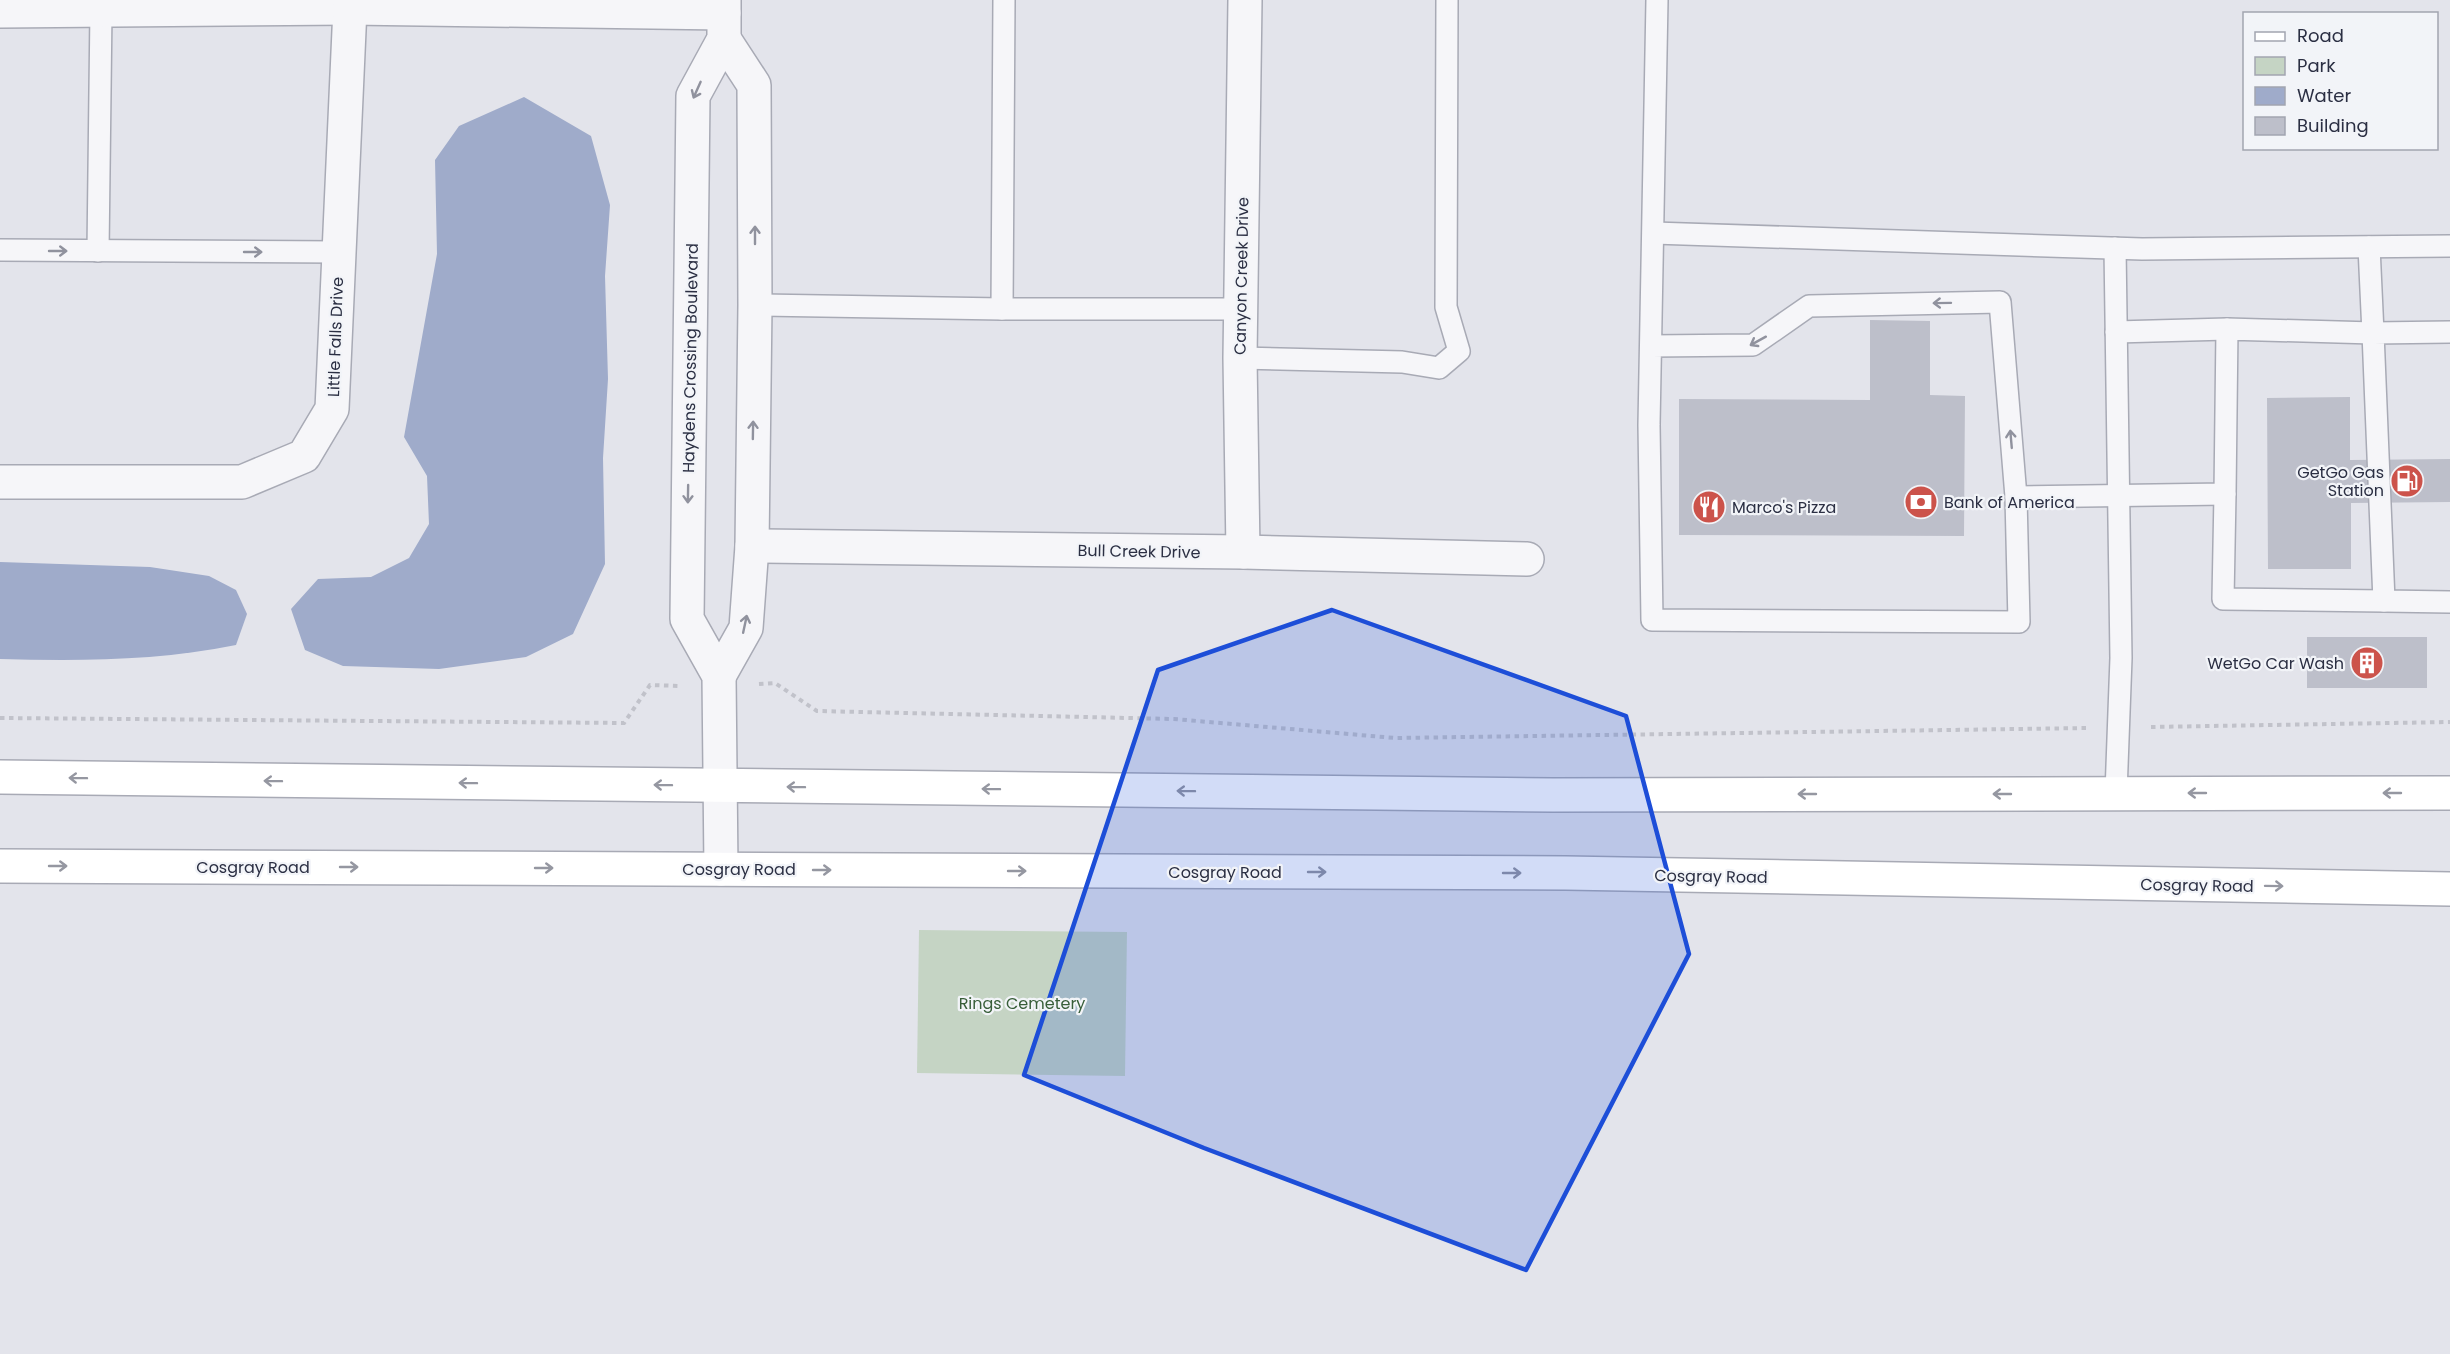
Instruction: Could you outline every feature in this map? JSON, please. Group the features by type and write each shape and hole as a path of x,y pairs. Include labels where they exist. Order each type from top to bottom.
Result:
{"main road":[{"path":"0,777 1553,795 2450,793"},
{"name":"Cosgray Road","path":"0,866 1566,873 2450,889"}],"street":[{"name":"Canyon Creek Drive","path":"1243,552 1240,358 1245,0"},
{"path":"0,11 350,8 724,17 754,85 755,305 752,546 746,628 720,682"},
{"name":"Little Falls Drive","path":"0,482 243,482 304,456 332,410 350,8"},
{"name":"Haydens Crossing Boulevard","path":"722,869 720,682 687,619 693,96 724,17"},
{"name":"Bull Creek Drive","path":"752,546 1243,552 1527,560"}],"lane":[{"path":"1002,309 1004,0"},
{"path":"1240,358 1402,362 1439,368 1459,351 1446,307 1448,0"},
{"path":"1651,346 1753,345 1809,306 2000,302 2016,497 2019,622 1652,620 1649,425 1657,0"},
{"path":"98,251 101,10"},
{"path":"1654,233 2115,248 2450,246"},
{"path":"2369,247 2384,601"},
{"path":"2115,248 2121,658 2116,794"},
{"path":"0,250 339,252"},
{"path":"755,305 1002,309 1241,309"},
{"path":"2116,332 2227,329 2373,333 2450,332"},
{"path":"2227,329 2223,599 2450,602"},
{"path":"2016,497 2225,494"}],"path":[{"path":"0,718 624,723 650,685 720,682 775,683 817,711 1174,719 1395,738 2450,722"}],"highlighted area":[{"path":"1332,610 1626,716 1689,954 1526,1270 1204,1148 1024,1075 1158,670"}],"green space":[{"name":"Rings Cemetery","path":"919,930 1127,932 1125,1076 917,1073"}],"water":[{"path":"524,97 591,136 610,205 605,276 608,379 603,458 605,564 573,634 526,657 439,669 343,666 305,650 291,609 318,579 371,577 409,558 429,524 427,476 404,437 437,254 435,160 459,126"},
{"path":"0,562 150,567 209,576 236,590 247,614 236,645 177,654 118,659 0,659"}],"building":[{"path":"1870,320 1930,321 1930,395 1965,396 1964,536 1679,535 1679,399 1870,400"},
{"path":"2350,397 2350,460 2450,459 2450,502 2351,503 2351,569 2268,569 2267,398"},
{"name":"WetGo Car Wash","path":"2307,637 2427,637 2427,688 2307,688"}],"place":[{"name":"GetGo Gas Station","path":"2407,481"},
{"name":"Bank of America","path":"1921,502"},
{"name":"Marco's Pizza","path":"1709,507"},
{"name":"WetGo Car Wash","path":"2367,663"}]}
